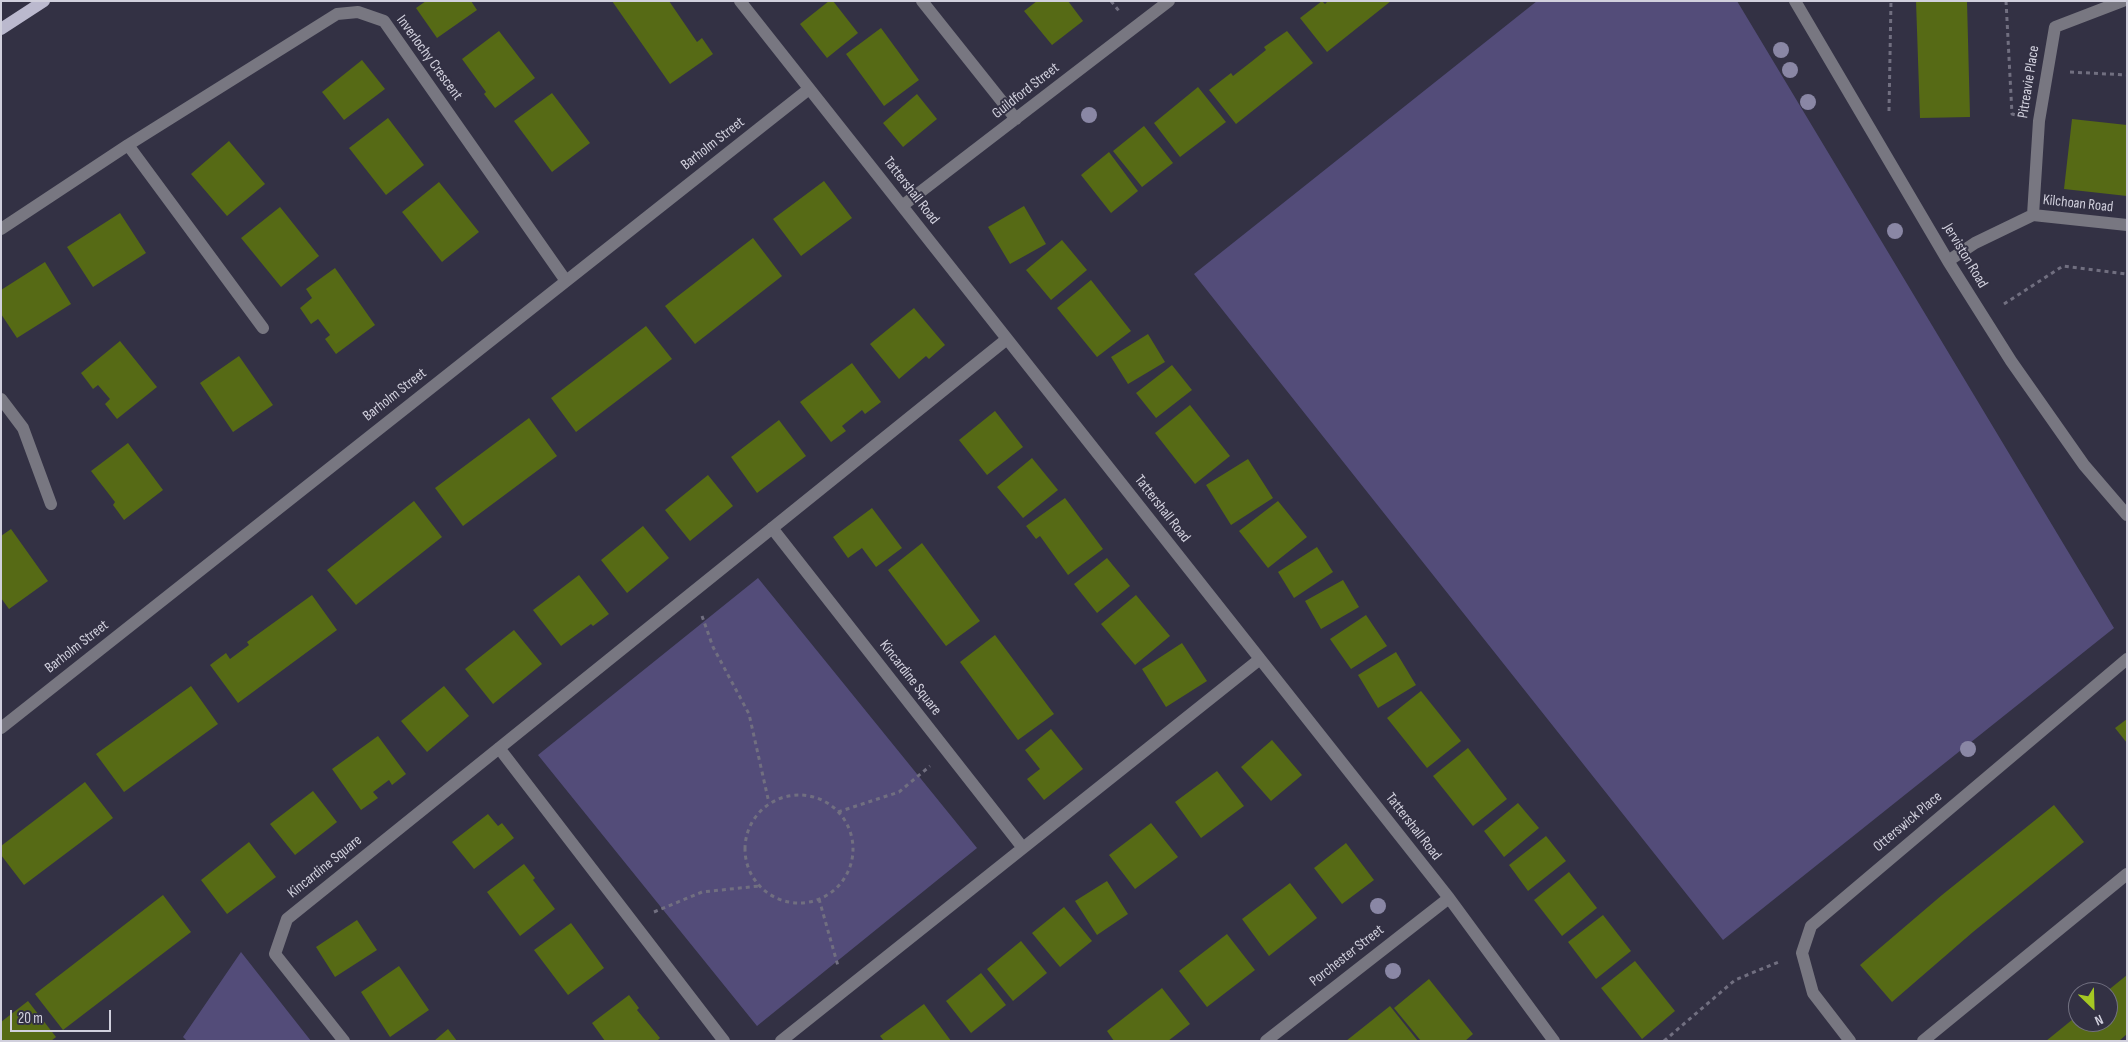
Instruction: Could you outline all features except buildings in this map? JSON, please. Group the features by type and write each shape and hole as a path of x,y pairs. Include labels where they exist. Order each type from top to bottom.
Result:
{"main road":[{"path":"1,30 44,1"}],"street":[{"name":"Tattershall Road","path":"740,1 1449,898 1554,1041"},
{"path":"922,1 1016,119"},
{"name":"Guildford Street","path":"902,206 1169,1"},
{"name":"Jerviston Road","path":"1795,1 1948,261 2011,361 2084,465 2127,515"},
{"name":"Pitreavie Place","path":"2033,215 2038,121 2055,27 2123,1"},
{"name":"Inverlochy Crescent","path":"1,229 128,145 337,14 358,12 384,21 566,281"},
{"name":"Barholm Street","path":"1,728 809,89"},
{"path":"128,145 263,328"},
{"name":"Kilchoan Road","path":"1948,261 1975,243 2033,215 2127,226"},
{"name":"Kincardine Square","path":"344,1041 275,954 287,919 1007,339"},
{"path":"1,399 23,428 51,504"},
{"name":"Kincardine Square","path":"772,528 1023,848"},
{"path":"781,1041 1260,659"},
{"name":"Otterswick Place","path":"1802,953 1811,926 2127,659"},
{"path":"499,748 724,1041"},
{"path":"1923,1041 2127,874"},
{"name":"Porchester Street","path":"1266,1041 1449,898"},
{"path":"1802,953 1812,993 1850,1041"}],"path":[{"path":"1889,119 1891,1"},
{"path":"2006,1 2012,114 2038,121"},
{"path":"2048,71 2127,75"},
{"path":"1984,318 2063,266 2127,274"},
{"path":"693,592 713,647 749,714 770,803"},
{"path":"838,812 899,792 948,752"},
{"path":"805,795 823,800 838,812 848,826 853,843 852,860 845,876 834,890 819,899 803,903 787,902 772,896 759,886 750,873 745,858 744,842 749,827 758,813 770,803 787,796 805,795"},
{"path":"632,922 702,892 759,886"},
{"path":"819,899 845,990"},
{"path":"1664,1041 1735,980 1802,953"}],"shaded area":[{"path":"1537,1 1737,1 2114,628 1723,940 1194,274"},
{"path":"758,578 977,848 757,1026 538,755"},
{"path":"241,952 311,1041 187,1041 183,1037"}]}
